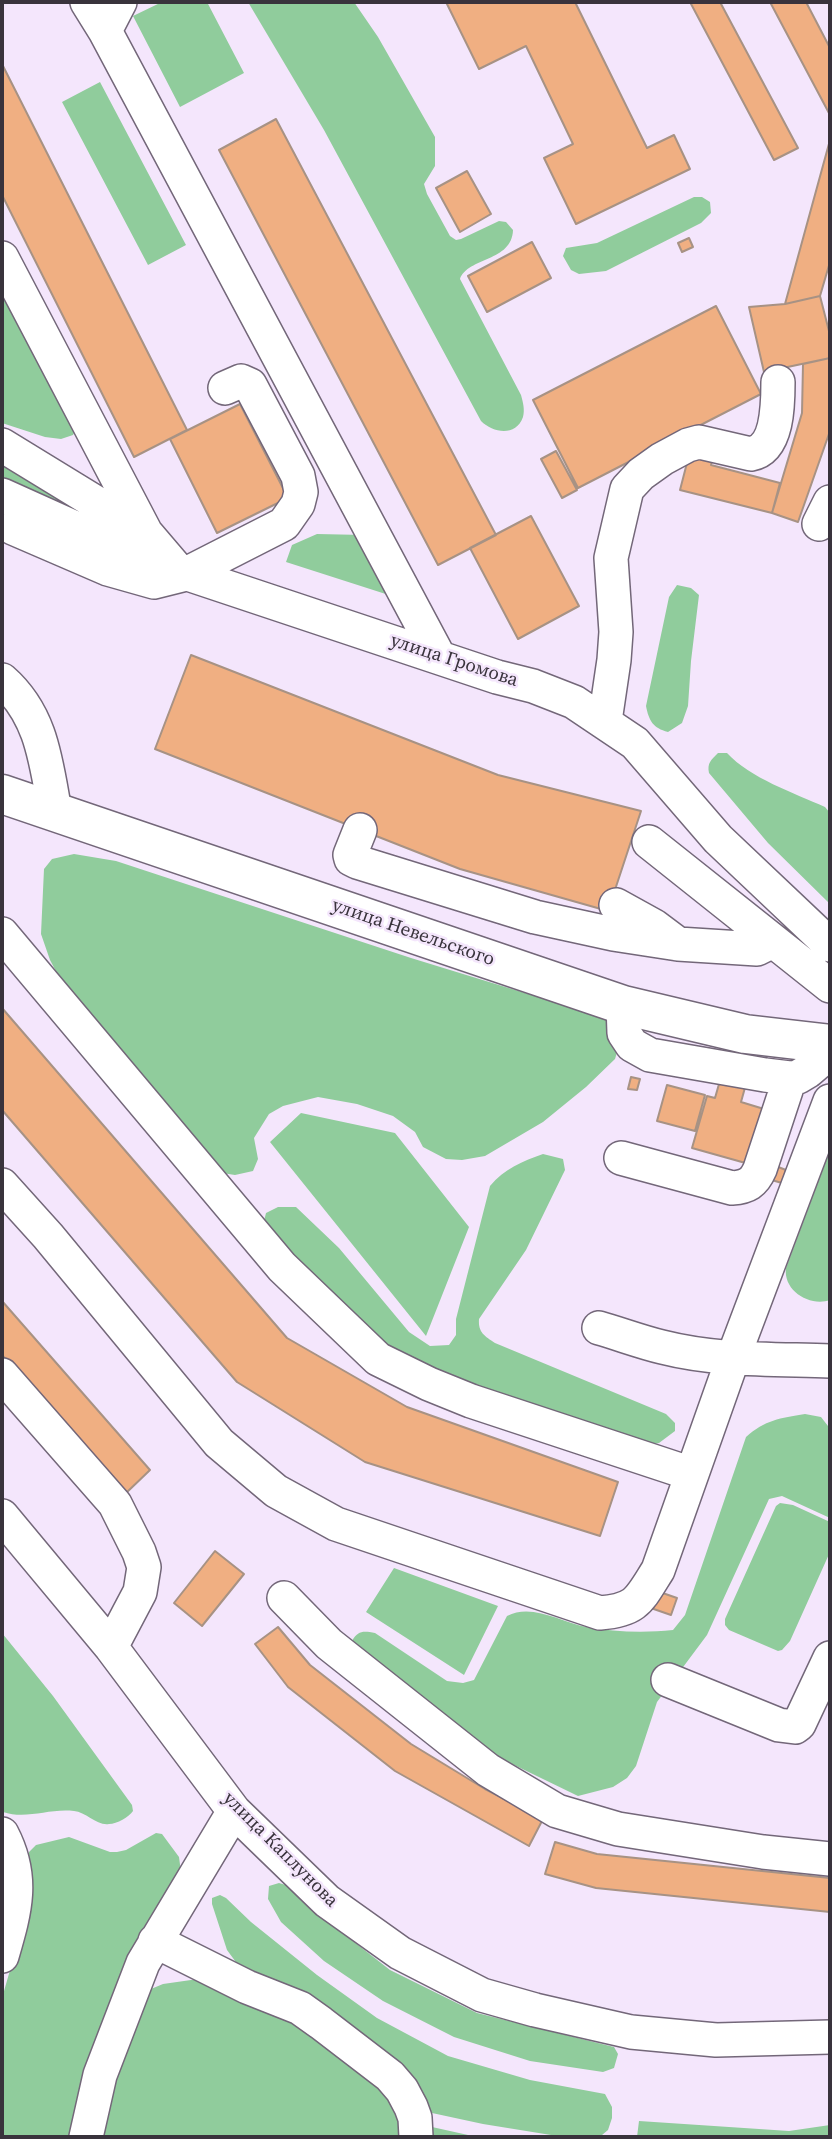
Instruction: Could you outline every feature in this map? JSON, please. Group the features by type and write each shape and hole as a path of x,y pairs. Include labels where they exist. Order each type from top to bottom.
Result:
{"main road":[{"name":"улица Невельского","path":"2,794 623,1004 745,1034 830,1045"}],"street":[{"path":"87,2 105,31 439,657"},
{"path":"105,31 120,2"},
{"path":"2,258 146,533 182,572"},
{"path":"7,501 108,569 154,582 182,572 284,524 298,504 302,492 298,476 250,385 241,381 225,388"},
{"path":"605,721 616,632 611,558 627,489 662,458 699,442 751,454 759,453 766,448 778,414 778,382"},
{"path":"2,445 146,533"},
{"name":"улица Громова","path":"182,572 497,677 533,686 574,702 635,743 718,839 830,945"},
{"path":"2,680 28,709 43,743 55,812"},
{"path":"360,830 350,855 351,859 357,862 535,917 613,934 678,944 757,949 773,941"},
{"path":"649,842 830,986"},
{"path":"616,905 654,926 678,944"},
{"path":"2,934 282,1267 378,1359 471,1401 692,1474"},
{"path":"623,1004 624,1033 632,1045 640,1051 663,1058 790,1078 799,1077 808,1071 822,1059 830,1045"},
{"path":"621,1158 732,1188 746,1187 760,1169 790,1078"},
{"path":"2,1185 48,1236 219,1443 276,1491 336,1524 600,1613 622,1611 639,1599 658,1570 733,1358 830,1101"},
{"path":"599,1328 663,1347 733,1358 830,1361"},
{"path":"2,1375 115,1504 139,1552 144,1567 140,1592 111,1647"},
{"name":"улица Каплунова","path":"2,1516 111,1647 234,1811 327,1901 400,1953 482,1994 535,2010 631,2032 716,2040 830,2038"},
{"path":"284,1598 329,1644 488,1770 557,1811 618,1829 763,1853 830,1859"},
{"path":"668,1680 779,1725 795,1727 799,1724 830,1658"},
{"path":"86,2137 100,2075 143,1963 234,1811"},
{"path":"2,1834 14,1860 16,1890 12,1922 2,1956"},
{"path":"155,1941 247,1987 300,2008 321,2023 390,2076 402,2090 415,2118 415,2137"}],"green space":[{"path":"162,2 207,2 244,73 180,107 133,16"},
{"path":"248,2 354,2 378,37 435,137 435,166 424,184 450,236 456,240 461,239 499,221 506,222 513,230 511,240 505,248 472,267 460,279 521,395 524,414 515,428 498,430 481,421 324,130"},
{"path":"100,82 186,245 148,265 62,102"},
{"path":"694,197 702,197 710,202 711,213 701,223 606,271 579,274 571,270 563,256 566,248 597,243"},
{"path":"2,281 76,429 73,435 61,439 45,437 2,423"},
{"path":"2,452 122,527 2,485"},
{"path":"317,534 364,535 395,597 286,562 292,545"},
{"path":"677,585 691,588 699,595 688,706 682,723 668,732 652,723 646,706 669,597"},
{"path":"718,753 727,753 760,777 825,807 830,813 830,904 768,843 709,773 710,762"},
{"path":"74,854 116,861 411,958 603,1017 612,1021 618,1049 615,1059 543,1122 485,1156 462,1160 446,1159 423,1147 415,1132 393,1116 357,1104 318,1097 283,1106 269,1114 254,1138 258,1159 253,1171 235,1175 222,1173 193,1144 166,1102 70,998 50,960 41,934 44,869 52,859"},
{"path":"301,1113 395,1133 469,1227 426,1336 270,1142"},
{"path":"830,1150 830,1300 822,1302 806,1299 793,1290 786,1276 786,1268"},
{"path":"543,1154 563,1159 565,1170 526,1250 479,1319 480,1328 483,1334 495,1343 666,1414 675,1423 675,1431 659,1443 648,1445 464,1387 390,1351 347,1317 264,1221 266,1213 278,1207 296,1207 339,1248 409,1332 430,1346 449,1345 456,1335 456,1319 490,1186 514,1166"},
{"path":"805,1414 821,1417 830,1432 830,1518 782,1496 769,1499 707,1635 657,1702 636,1766 627,1778 613,1787 578,1796 475,1746 354,1646 352,1641 359,1633 375,1633 447,1681 463,1683 474,1680 507,1616 517,1613 536,1612 586,1627 607,1630 673,1630 685,1615 746,1437 773,1421"},
{"path":"780,1503 793,1505 830,1522 830,1552 790,1641 778,1651 729,1630 725,1619 776,1506"},
{"path":"394,1568 498,1606 464,1675 366,1612"},
{"path":"2,1633 53,1696 132,1805 133,1811 126,1818 105,1824 74,1811 21,1815 3,1812"},
{"path":"156,1833 162,1834 179,1857 181,1872 74,2137 2,2137 2,1998 23,1925 29,1852 36,1845 69,1837 117,1852 126,1850"},
{"path":"279,1883 289,1886 321,1916 390,1970 477,2013 614,2047 618,2054 614,2068 603,2072 530,2061 454,2037 383,2001 324,1961 281,1922 268,1899 269,1886"},
{"path":"220,1895 317,1975 377,2018 448,2056 530,2080 605,2094 612,2107 608,2130 594,2137 551,2135 432,2113 241,1969 227,1950 212,1904 212,1898"},
{"path":"198,1979 293,2016 382,2084 400,2120 401,2137 99,2137 113,2077 145,1998 151,1989 163,1984"},
{"path":"639,2121 789,2131 830,2125 830,2137 637,2137"},
{"path":"423,2125 477,2137 421,2137"}],"building":[{"path":"446,2 575,2 647,148 674,135 690,169 576,224 544,158 573,144 526,46 479,69"},
{"path":"690,2 720,2 798,148 774,160"},
{"path":"770,2 806,2 830,48 830,115"},
{"path":"2,64 187,430 134,457 2,195"},
{"path":"276,119 496,535 438,565 219,150"},
{"path":"830,140 830,262 820,296 785,304"},
{"path":"467,171 491,214 460,232 436,188"},
{"path":"689,238 693,247 682,252 678,243"},
{"path":"532,242 551,278 487,312 468,276"},
{"path":"820,296 830,335 830,358 764,372 749,307 785,304"},
{"path":"716,306 761,394 578,488 533,400"},
{"path":"830,358 830,431 798,522 772,513 802,413 803,364"},
{"path":"240,404 288,498 217,533 170,439"},
{"path":"556,451 577,490 562,498 541,459"},
{"path":"715,451 711,465 780,483 772,513 680,490 688,459"},
{"path":"531,516 579,606 518,639 470,548"},
{"path":"191,655 498,775 641,811 608,911 460,869 155,749"},
{"path":"2,1008 287,1338 407,1407 618,1482 600,1536 365,1462 237,1382 2,1110"},
{"path":"631,1077 640,1079 637,1090 628,1089"},
{"path":"721,1077 746,1084 741,1102 764,1109 749,1164 692,1148 707,1096 715,1098"},
{"path":"667,1085 705,1095 695,1131 657,1121"},
{"path":"773,1165 786,1170 782,1183 768,1179"},
{"path":"2,1301 150,1470 124,1495 2,1355"},
{"path":"215,1551 244,1574 202,1626 174,1603"},
{"path":"651,1589 677,1598 671,1615 645,1606"},
{"path":"278,1627 310,1665 411,1744 485,1789 543,1819 529,1846 395,1771 288,1687 255,1644"},
{"path":"555,1842 597,1854 830,1878 830,1912 596,1888 545,1874"}]}
